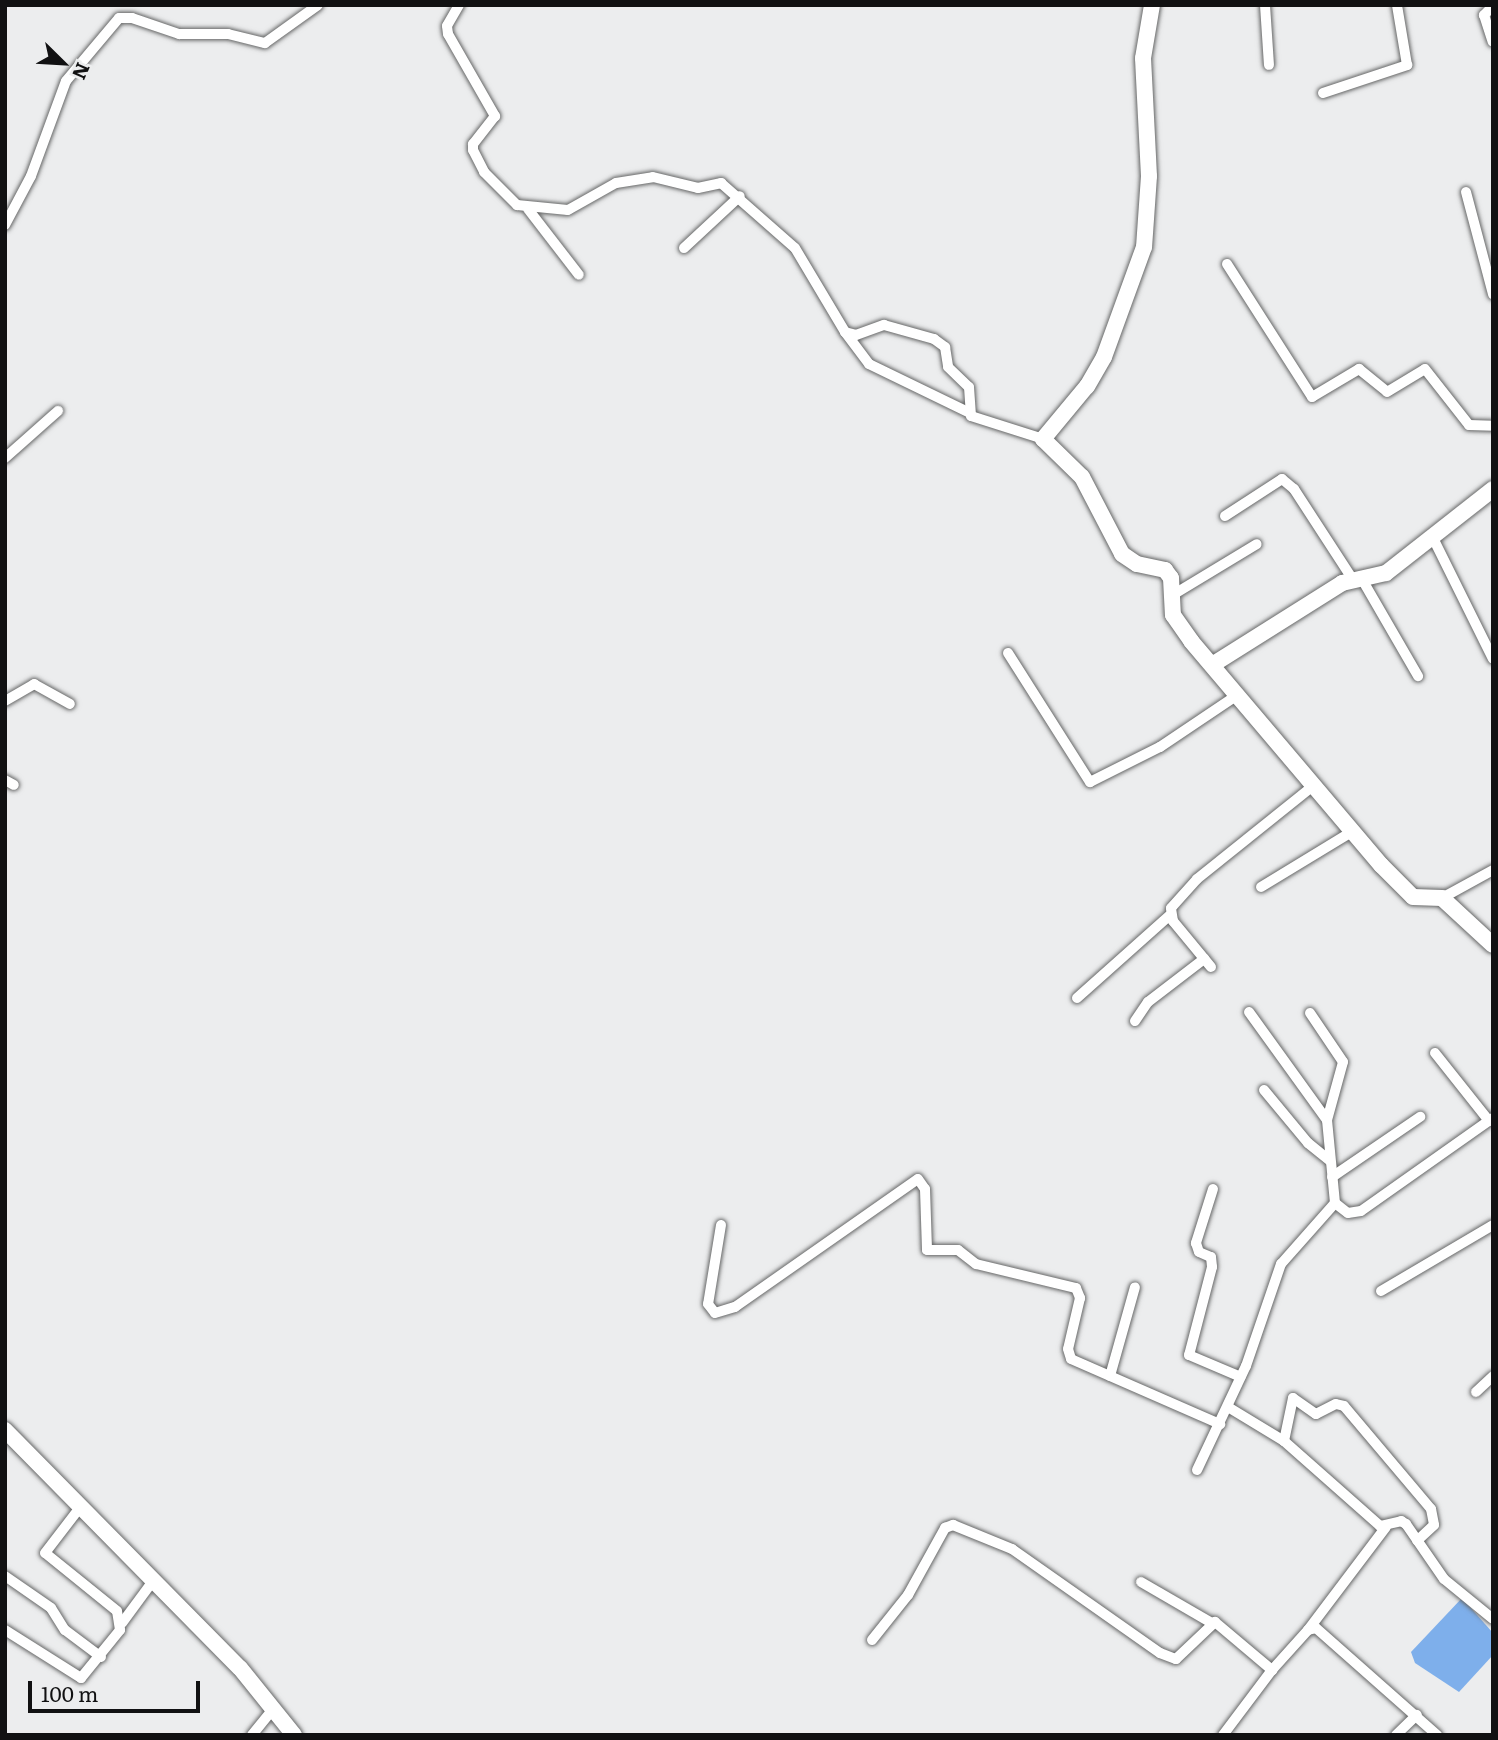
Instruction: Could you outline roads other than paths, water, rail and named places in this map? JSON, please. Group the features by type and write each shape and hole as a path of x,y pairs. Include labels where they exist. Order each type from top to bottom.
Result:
{"street":[{"path":"5,226 32,176 66,81 119,18 132,18 179,34 228,34 265,43 318,5"},
{"path":"459,5 447,26 448,34 495,116 473,144 473,150 484,172 517,205 528,209 550,206 568,209 616,183 653,177 698,188 721,183 740,196 801,256 845,332 869,364 968,412 977,420 1008,425 1043,439 1082,477 1122,554 1137,564 1165,570 1171,578 1173,615 1313,786 1402,889 1413,897 1442,898 1493,870"},
{"path":"1043,439 1087,386 1104,357 1144,247 1149,176 1143,58 1152,5"},
{"path":"1265,5 1269,65"},
{"path":"1323,93 1407,65 1397,5"},
{"path":"1493,6 1484,15 1493,42"},
{"path":"1466,192 1493,294"},
{"path":"684,248 740,196"},
{"path":"528,209 579,275"},
{"path":"1227,264 1312,397 1359,369 1387,392 1425,369 1469,425 1493,426"},
{"path":"845,332 856,335 884,325 934,339 944,347 948,367 969,387 968,412"},
{"path":"5,458 58,411"},
{"path":"1225,516 1282,479 1294,489 1358,581 1418,676"},
{"path":"1212,665 1329,590 1386,573 1493,489"},
{"path":"1432,536 1493,659"},
{"path":"1171,596 1258,544"},
{"path":"1008,653 1090,782 1160,747 1239,694"},
{"path":"5,701 34,684 70,704"},
{"path":"1077,998 1170,915 1177,900 1197,879 1313,786"},
{"path":"1261,887 1353,831"},
{"path":"1442,898 1493,945"},
{"path":"1135,1021 1148,1002 1208,963 1170,915"},
{"path":"1249,1012 1326,1120"},
{"path":"1310,1013 1343,1062 1326,1120 1335,1203 1348,1213 1361,1211 1491,1120 1435,1053"},
{"path":"1264,1090 1308,1143 1330,1161"},
{"path":"1332,1177 1420,1117"},
{"path":"721,1225 708,1304 715,1313 735,1307 918,1179 925,1189 928,1250 958,1250 976,1264 1076,1288 1080,1298 1068,1355 1220,1424"},
{"path":"1213,1189 1196,1243 1199,1251 1210,1258 1212,1267 1189,1355 1241,1377"},
{"path":"1197,1470 1241,1377 1281,1264 1335,1203"},
{"path":"1381,1291 1493,1225"},
{"path":"1110,1376 1135,1287"},
{"path":"1476,1392 1493,1376"},
{"path":"1284,1441 1293,1398 1316,1414 1336,1404 1344,1406 1431,1509 1434,1525 1417,1541"},
{"path":"1228,1407 1284,1441 1386,1527"},
{"path":"5,1430 240,1668 294,1735"},
{"path":"81,1506 45,1553 117,1611 121,1623"},
{"path":"1223,1735 1272,1670 1308,1630 1386,1527 1401,1521 1444,1579 1493,1619"},
{"path":"872,1640 908,1595 949,1525 1012,1549 1167,1656 1176,1659 1210,1622"},
{"path":"5,1576 56,1612 65,1630 101,1657"},
{"path":"5,1630 81,1678 101,1657 121,1623 153,1581"},
{"path":"1141,1582 1210,1622 1220,1625 1272,1670"},
{"path":"1308,1630 1316,1628 1335,1640 1437,1735"},
{"path":"251,1735 274,1708"},
{"path":"1396,1735 1417,1714"}],"water":[{"path":"1462,1598 1493,1633 1493,1655 1459,1692 1415,1663 1411,1652"}]}
